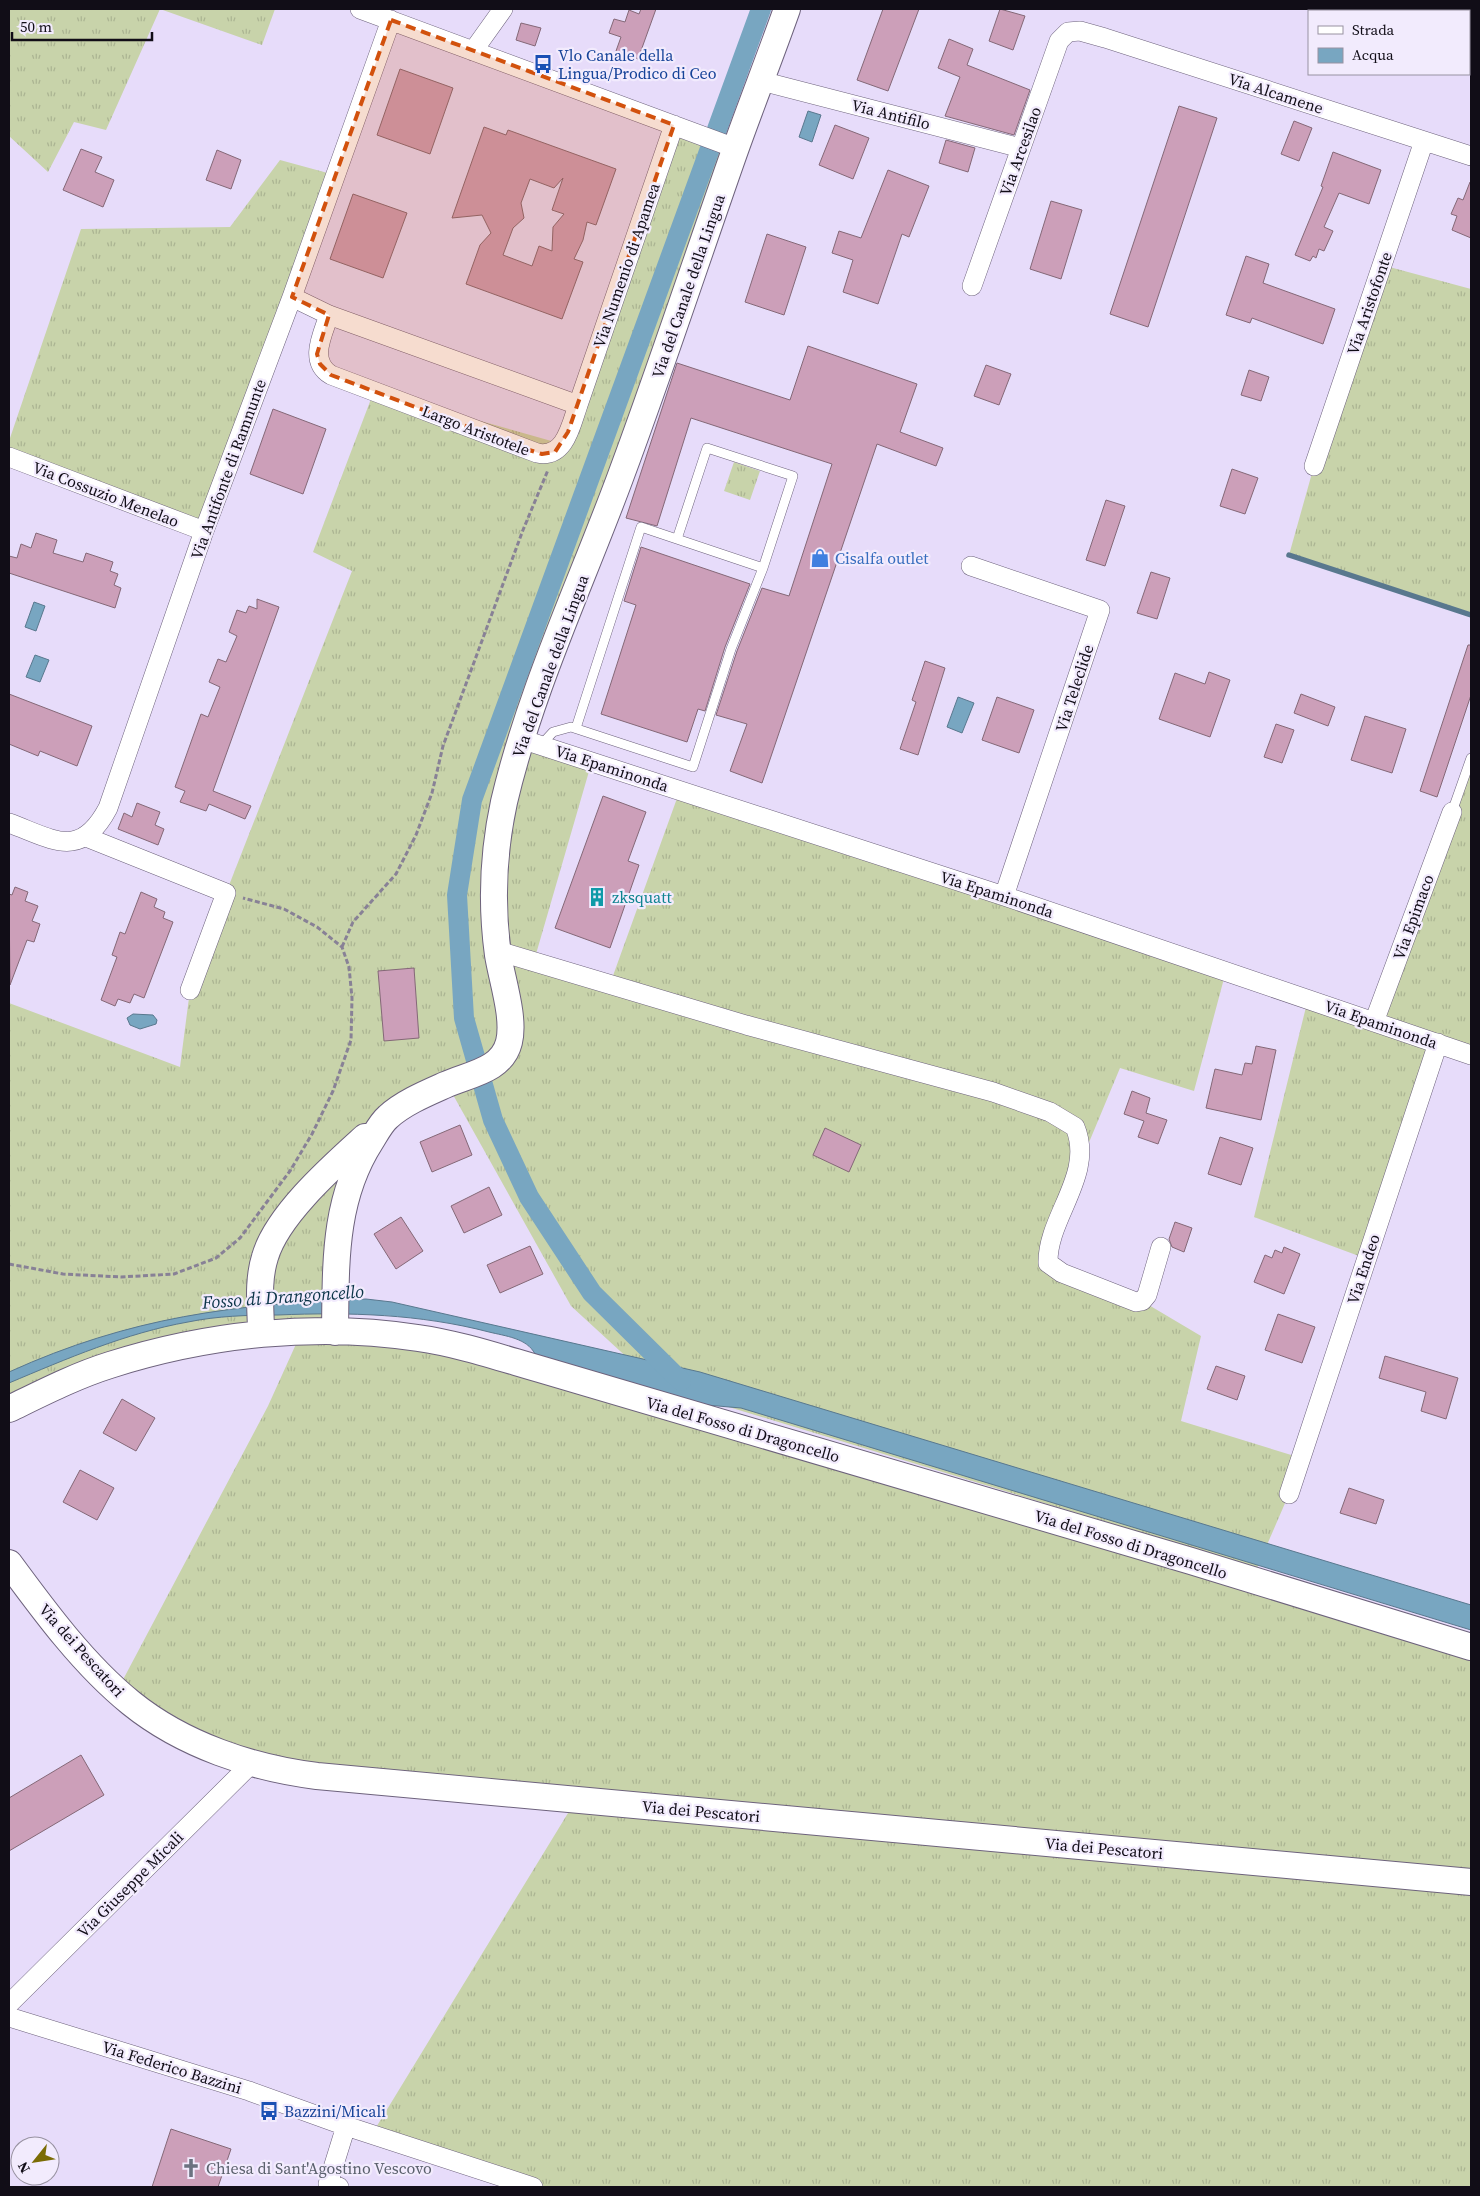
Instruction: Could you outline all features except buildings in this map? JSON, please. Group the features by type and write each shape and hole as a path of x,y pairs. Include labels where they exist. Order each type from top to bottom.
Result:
{"street":[{"path":"360,9 731,146"},
{"path":"474,51 503,9"},
{"name":"Via del Canale della Lingua","path":"261,1331 260,1290 262,1268 268,1247 277,1231 306,1195 386,1118 447,1084 489,1068 502,1058 509,1045 511,1031 498,951 493,904 495,862 504,804 531,742 539,688 627,459 731,146 761,81 787,9"},
{"name":"Via Antifonte di Ramnunte","path":"86,837 101,820 110,802 204,531 292,297 391,20"},
{"name":"Via Alcamene","path":"1080,31 1471,156"},
{"name":"Via Arcesilao","path":"972,286 1059,41 1068,32 1080,31"},
{"name":"Via Antifilo","path":"761,81 1022,148"},
{"name":"Via Numenio di Apamea","path":"578,405 674,125"},
{"name":"Via Aristofonte","path":"1314,466 1424,141"},
{"path":"292,297 329,315 578,405 565,439 555,452"},
{"name":"Largo Aristotele","path":"329,315 317,354 320,364 328,373 526,449 542,454 555,452"},
{"name":"Via Cossuzio Menelao","path":"9,457 204,531"},
{"name":"Via Teleclide","path":"971,566 1100,610 1004,896"},
{"name":"Via Epaminonda","path":"531,742 1004,896 1471,1055"},
{"name":"Via Epimaco","path":"1374,1022 1452,812"},
{"path":"9,823 64,842 78,841 86,837 226,893 190,990"},
{"path":"498,951 746,1025 993,1092 1050,1112 1074,1127 1080,1147 1080,1164 1055,1233 1048,1263 1062,1273 1136,1302 1142,1301 1147,1295 1161,1247"},
{"name":"Via Endeo","path":"1289,1494 1438,1043"},
{"path":"335,1328 334,1285 341,1215 358,1165 386,1118"},
{"path":"306,1195 318,1200 341,1215"},
{"name":"Via del Fosso di Dragoncello","path":"9,1409 69,1380 109,1365 261,1331 335,1328 385,1333 453,1344 1191,1561 1471,1647"},
{"name":"Via dei Pescatori","path":"9,1563 75,1647 133,1704 193,1741 252,1763 317,1776 1471,1882"},
{"name":"Via Giuseppe Micali","path":"9,2004 252,1763"},
{"name":"Via Federico Bazzini","path":"9,2017 248,2091 346,2126 533,2187"},
{"path":"332,2186 346,2126"}],"lane":[{"path":"531,742 562,728 576,728 693,767 731,649 763,568 793,476 707,448 677,539"},
{"path":"576,728 641,527 763,568"},
{"path":"1452,812 1471,758"}],"path":[{"path":"342,948 353,922 396,874 416,835 432,794 442,746 523,530 555,452"},
{"path":"9,1264 63,1274 121,1277 174,1274 216,1258 240,1238 294,1164 312,1134 334,1092 351,1040 352,998 349,967 342,948 317,927 284,909 226,893"}],"highlighted area":[{"path":"391,20 674,125 568,432 555,452 542,454 526,449 331,375 320,364 317,354 329,315 292,297"}],"green space":[{"path":"9,9 160,9 106,130 74,122 48,172 9,136"},
{"path":"160,9 275,9 262,45"},
{"path":"674,125 735,148 522,739 592,761 534,961 610,984 680,790 1226,971 1194,1091 1120,1068 1080,1164 1053,1268 1142,1301 1201,1336 1181,1421 1301,1458 1289,1494 1257,1568 657,1385 571,1306 447,1084 369,1145 335,1324 206,1342 9,1409 9,1003 180,1067 190,990 352,571 313,552 374,391 562,444"},
{"path":"280,160 335,175 204,531 9,457 9,441 81,229 230,227"},
{"path":"1382,265 1471,289 1471,615 1289,555 1314,466"},
{"path":"734,462 760,471 750,500 724,491"},
{"path":"1471,758 1471,1055 1438,1043 1367,1259 1254,1217 1308,999 1374,1021"},
{"path":"301,1333 385,1333 1471,1647 1471,2187 533,2187 372,2134 576,1800 279,1770 117,1691 268,1406"}],"water":[{"path":"808,111 821,115 812,142 799,137"},
{"path":"34,602 45,606 36,631 25,627"},
{"path":"35,655 49,660 40,682 26,677"},
{"path":"958,697 974,703 962,733 947,727"},
{"path":"133,1014 153,1015 157,1020 156,1024 140,1029 130,1025 127,1018"},
{"path":"366,1299 392,1302 700,1372 1471,1605 1471,1630 741,1408 695,1404 535,1354 527,1344 508,1336 437,1321 358,1314 244,1316 199,1320 119,1340 9,1383 9,1372 54,1353 140,1326 227,1310 318,1301"}],"waterway":[{"path":"681,1381 592,1293 529,1197 493,1120 464,1018 457,895 472,800 761,9"},
{"path":"1289,555 1471,615"}],"place":[{"name":"Vlo Canale della Lingua/Prodico di Ceo","path":"543,64"},
{"name":"Cisalfa outlet","path":"820,558"},
{"name":"zksquatt","path":"597,897"},
{"name":"Bazzini/Micali","path":"269,2111"},
{"name":"Chiesa di Sant'Agostino Vescovo","path":"191,2168"}],"water label":[{"name":"Fosso di Drangoncello","path":"283,1297"}]}
